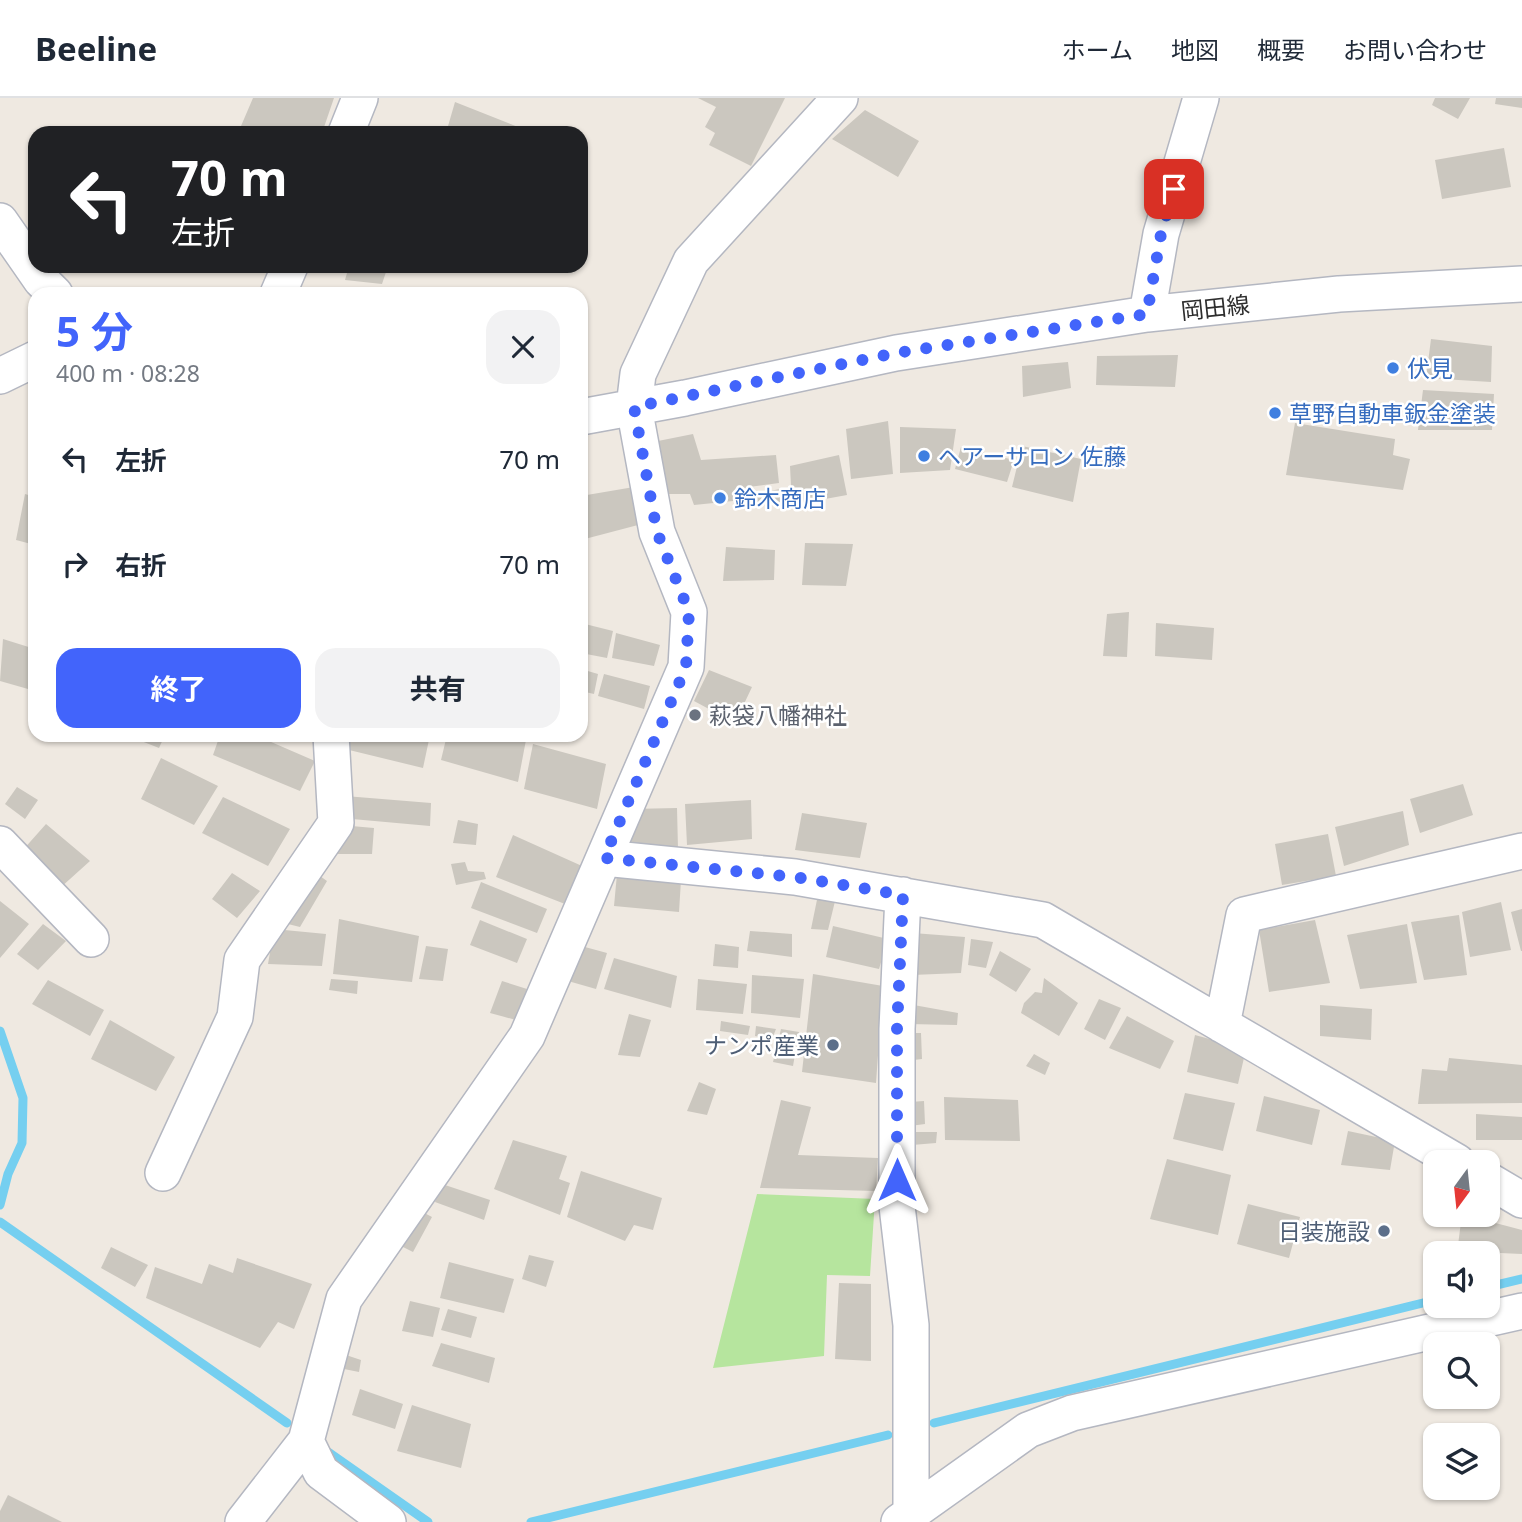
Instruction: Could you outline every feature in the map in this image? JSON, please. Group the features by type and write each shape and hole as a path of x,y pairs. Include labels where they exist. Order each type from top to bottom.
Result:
{"street":[{"path":"349,126 360,98"},
{"path":"243,1522 306,1441 344,1299 527,1036 686,667 689,612 657,532 634,407 638,374 691,261 840,98"},
{"path":"1147,314 1161,234 1201,98"},
{"path":"0,221 28,261"},
{"path":"36,273 48,287"},
{"name":"岡田線","path":"588,416 896,353 1147,314 1339,294 1522,285"},
{"path":"0,376 28,362"},
{"path":"163,1173 235,1017 242,960 336,823 331,742"},
{"path":"0,844 90,939"},
{"path":"1222,1024 1244,915 1522,851"},
{"path":"604,858 795,877 1043,920 1437,1150"},
{"path":"903,895 897,1029 897,1206 911,1325 905,1518"},
{"path":"1500,1187 1522,1200"},
{"path":"905,1518 1028,1430 1072,1413 1522,1311"},
{"path":"306,1441 321,1472 388,1522"}],"green space":[{"path":"757,1194 875,1199 870,1276 827,1275 824,1356 713,1368"}],"building":[{"path":"253,98 334,98 324,126 241,126"},
{"path":"698,98 785,98 751,166 709,145 715,133 705,127 716,107"},
{"path":"1435,98 1470,98 1458,119 1432,105"},
{"path":"1496,98 1522,98 1522,108 1495,104"},
{"path":"455,102 515,126 448,126"},
{"path":"865,110 919,141 898,177 832,139"},
{"path":"1504,148 1511,187 1442,199 1435,160"},
{"path":"347,273 386,273 382,284 345,280"},
{"path":"1431,339 1492,346 1491,382 1426,378"},
{"path":"1178,355 1175,387 1096,385 1097,356"},
{"path":"1068,362 1071,388 1023,397 1022,366"},
{"path":"1423,390 1494,394 1492,430 1418,430"},
{"path":"888,421 893,474 851,479 846,429"},
{"path":"1295,423 1395,439 1393,455 1410,459 1403,490 1286,475"},
{"path":"900,427 956,429 950,470 900,473"},
{"path":"693,434 701,460 776,455 779,483 749,487 743,500 694,505 690,494 666,494 658,441"},
{"path":"1022,446 1081,459 1073,502 1012,487"},
{"path":"961,447 1014,460 1007,482 955,469"},
{"path":"839,455 847,495 792,505 790,466"},
{"path":"634,487 638,525 588,538 588,495"},
{"path":"780,489 783,502 754,507 754,494"},
{"path":"25,494 28,495 28,543 16,540"},
{"path":"805,543 853,544 846,586 802,585"},
{"path":"726,547 775,550 774,580 723,581"},
{"path":"1129,612 1127,657 1103,656 1107,614"},
{"path":"1156,623 1214,628 1212,660 1155,656"},
{"path":"588,625 613,631 607,658 588,654"},
{"path":"616,633 660,645 654,666 612,658"},
{"path":"3,639 28,647 28,689 0,681"},
{"path":"709,670 752,687 735,723 694,701"},
{"path":"588,671 598,674 594,694 588,693"},
{"path":"604,674 650,686 644,709 598,696"},
{"path":"144,742 162,742 159,748"},
{"path":"218,742 271,742 315,761 300,791 213,755"},
{"path":"346,742 429,742 423,768 345,749"},
{"path":"445,742 526,742 518,782 441,760"},
{"path":"533,744 606,764 597,809 524,789"},
{"path":"161,758 218,786 194,825 141,799"},
{"path":"1463,784 1473,815 1420,833 1410,799"},
{"path":"17,787 38,800 25,819 5,804"},
{"path":"345,796 431,803 430,826 341,818"},
{"path":"223,797 290,829 268,866 202,833"},
{"path":"751,800 752,839 687,845 685,804"},
{"path":"677,808 678,849 625,845 631,809"},
{"path":"1403,811 1409,845 1344,866 1335,827"},
{"path":"802,813 867,823 860,858 795,850"},
{"path":"458,820 478,824 476,845 453,843"},
{"path":"46,824 90,861 60,888 22,851"},
{"path":"340,825 374,828 372,854 334,854"},
{"path":"1328,834 1336,876 1282,885 1275,844"},
{"path":"513,835 582,866 565,904 496,877"},
{"path":"465,862 468,871 484,872 486,879 456,885 451,864"},
{"path":"310,869 327,881 300,927 276,921"},
{"path":"232,873 260,891 237,918 212,899"},
{"path":"617,874 681,880 679,912 614,906"},
{"path":"481,882 547,909 537,933 471,908"},
{"path":"819,890 837,893 828,930 811,929"},
{"path":"0,901 29,924 0,958"},
{"path":"1501,902 1511,950 1470,957 1462,912"},
{"path":"1522,909 1522,951 1521,951 1511,912"},
{"path":"1459,915 1467,975 1424,980 1411,922"},
{"path":"339,919 419,936 412,982 333,974"},
{"path":"480,920 527,939 517,963 470,945"},
{"path":"1315,920 1330,983 1269,992 1259,930"},
{"path":"43,924 66,941 38,970 17,954"},
{"path":"1407,924 1417,983 1360,989 1347,935"},
{"path":"833,926 888,939 879,969 826,957"},
{"path":"274,929 326,934 322,966 268,964"},
{"path":"750,931 792,934 792,957 747,951"},
{"path":"913,933 965,937 961,973 912,975"},
{"path":"971,939 993,942 986,968 968,965"},
{"path":"574,944 607,953 596,989 561,979"},
{"path":"715,944 739,947 738,968 713,966"},
{"path":"426,946 448,949 443,981 419,979"},
{"path":"1000,951 1031,969 1016,992 989,975"},
{"path":"614,958 677,976 671,1008 604,989"},
{"path":"813,974 883,986 876,1083 802,1072"},
{"path":"752,975 804,979 800,1018 751,1013"},
{"path":"1044,978 1078,1003 1059,1036 1021,1013 1024,1003 1035,992 1042,993"},
{"path":"331,979 358,981 357,994 329,990"},
{"path":"698,979 747,984 743,1014 696,1010"},
{"path":"48,980 104,1010 90,1036 32,1004"},
{"path":"502,981 527,989 516,1020 490,1013"},
{"path":"1099,999 1121,1008 1105,1040 1084,1029"},
{"path":"908,1004 958,1013 957,1025 908,1024"},
{"path":"1320,1005 1372,1009 1371,1040 1320,1036"},
{"path":"629,1014 651,1020 640,1057 618,1055"},
{"path":"1127,1016 1174,1041 1160,1069 1109,1048"},
{"path":"110,1020 175,1057 156,1091 91,1059"},
{"path":"721,1021 750,1026 748,1035 720,1031"},
{"path":"756,1026 776,1029 772,1039 755,1036"},
{"path":"781,1029 799,1032 793,1066 773,1062"},
{"path":"906,1033 921,1033 922,1059 905,1061"},
{"path":"1195,1035 1246,1049 1238,1084 1187,1072"},
{"path":"1034,1054 1050,1063 1045,1075 1026,1066"},
{"path":"1449,1058 1522,1065 1522,1103 1418,1104 1422,1069 1447,1071"},
{"path":"699,1082 716,1089 707,1115 687,1111"},
{"path":"1185,1093 1235,1103 1223,1151 1173,1139"},
{"path":"1264,1096 1320,1110 1312,1145 1256,1131"},
{"path":"944,1097 1018,1100 1020,1141 945,1140"},
{"path":"781,1100 811,1107 798,1155 878,1158 876,1191 760,1188"},
{"path":"924,1101 925,1124 910,1126 910,1102"},
{"path":"1476,1114 1522,1117 1522,1140 1476,1140"},
{"path":"1348,1131 1395,1141 1390,1170 1341,1165"},
{"path":"913,1132 937,1132 936,1143 912,1145"},
{"path":"513,1140 567,1156 559,1179 570,1183 560,1215 494,1189"},
{"path":"1167,1159 1231,1175 1218,1235 1150,1219"},
{"path":"581,1171 662,1198 653,1230 634,1225 625,1241 567,1217"},
{"path":"442,1184 490,1200 484,1220 435,1202"},
{"path":"1248,1204 1300,1217 1289,1258 1237,1244"},
{"path":"413,1207 432,1217 413,1252 393,1242"},
{"path":"1500,1224 1522,1230 1522,1254 1500,1253 1500,1241 1459,1241 1460,1227 1500,1227"},
{"path":"111,1247 148,1265 135,1287 101,1268"},
{"path":"529,1255 554,1261 546,1287 522,1279"},
{"path":"237,1258 312,1284 294,1329 278,1322 260,1348 146,1298 155,1267 202,1284 209,1264 233,1273"},
{"path":"449,1262 514,1279 504,1313 440,1298"},
{"path":"839,1283 871,1284 871,1361 835,1359"},
{"path":"410,1301 440,1308 433,1337 402,1331"},
{"path":"448,1309 477,1317 471,1338 441,1330"},
{"path":"441,1343 495,1358 489,1383 432,1366"},
{"path":"343,1354 361,1360 359,1372 339,1368"},
{"path":"360,1389 403,1404 395,1429 352,1415"},
{"path":"412,1405 471,1424 461,1468 397,1451"},
{"path":"8,1495 62,1522 0,1522 0,1511"}],"waterway":[{"path":"0,1031 23,1098 22,1143 8,1174 0,1205"},
{"path":"0,1222 287,1423"},
{"path":"1500,1284 1522,1279"},
{"path":"934,1423 1423,1303"},
{"path":"531,1522 888,1435"},
{"path":"328,1452 428,1522"}],"place":[{"name":"伏見","path":"1393,368"},
{"name":"草野自動車鈑金塗装","path":"1275,413"},
{"name":"ヘアーサロン 佐藤","path":"924,456"},
{"name":"鈴木商店","path":"720,498"},
{"name":"萩袋八幡神社","path":"695,715"},
{"name":"ナンポ産業","path":"833,1045"},
{"name":"日装施設","path":"1384,1231"}],"route":[{"path":"897,1180 897,1029 903,895 795,877 604,858 686,667 689,612 657,532 634,407 896,353 1147,314 1161,234 1174,189"}]}
